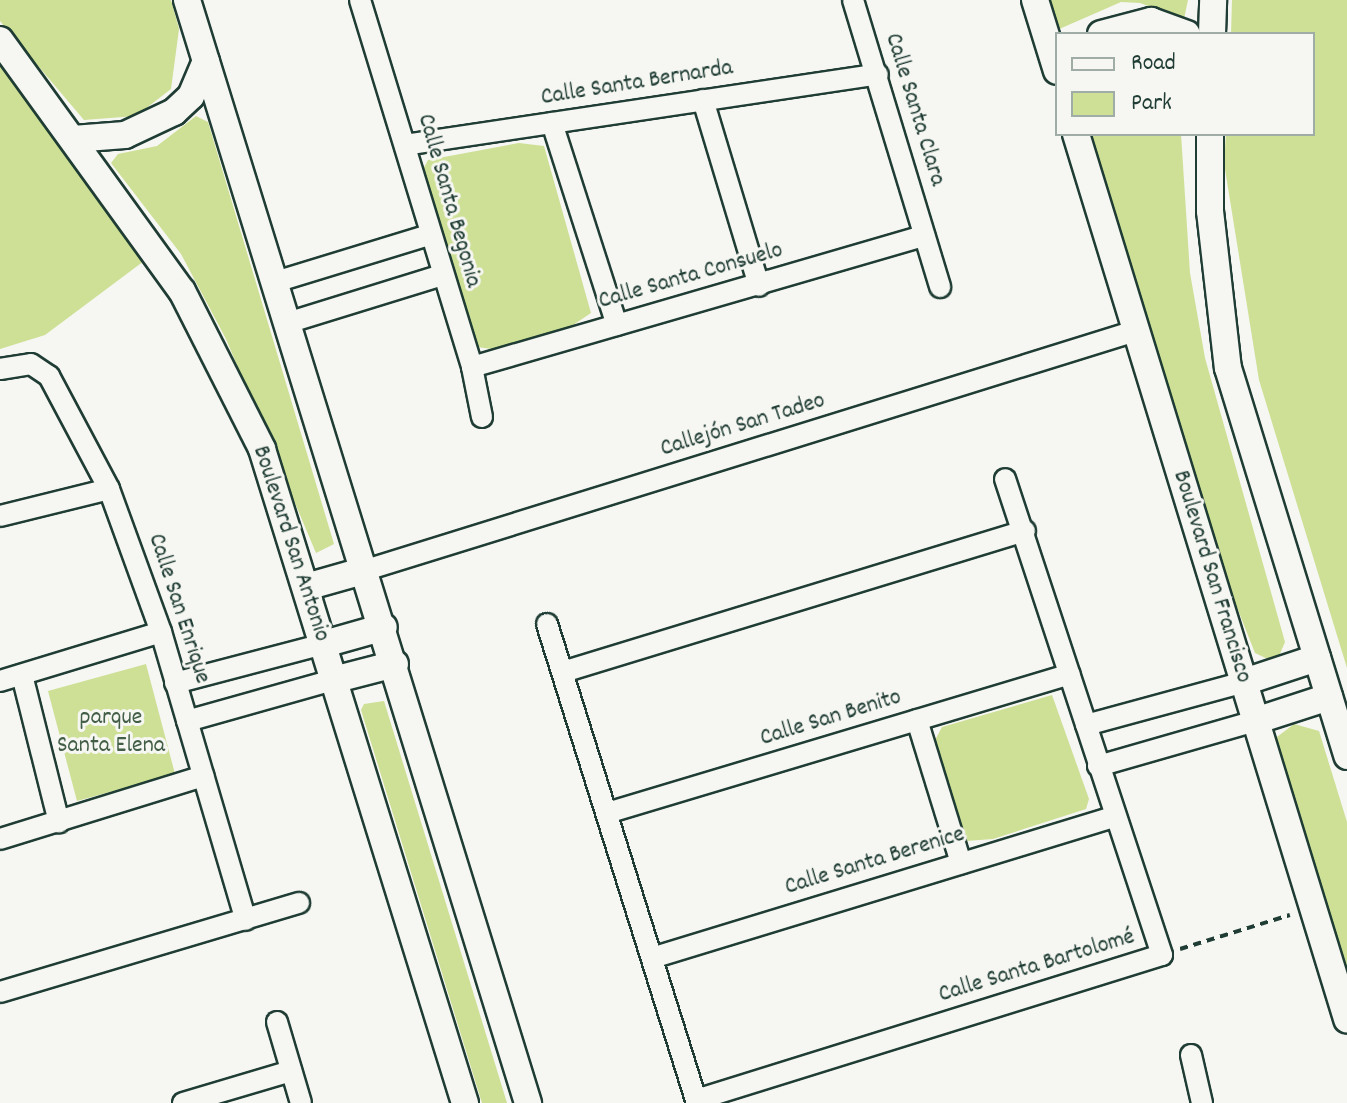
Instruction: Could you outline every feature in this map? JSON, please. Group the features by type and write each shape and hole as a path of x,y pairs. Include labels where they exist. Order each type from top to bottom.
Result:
{"street":[{"path":"187,0 272,283 384,627 528,1103"},
{"name":"Calle Santa Begonia","path":"360,0 429,235 472,367 482,417"},
{"name":"Calle Santa Clara","path":"853,0 878,74 940,287"},
{"path":"1035,0 1055,62"},
{"path":"1212,32 1213,0"},
{"path":"1109,32 1151,21 1181,32"},
{"name":"Boulevard San Antonio","path":"0,40 189,305 262,449 465,1103"},
{"path":"73,139 125,135 174,112 191,96 206,61"},
{"name":"Calle Santa Bernarda","path":"405,145 878,74"},
{"path":"703,100 759,286"},
{"path":"552,123 617,325"},
{"name":"Boulevard San Francisco","path":"1077,136 1347,1019"},
{"path":"1210,136 1210,211 1228,368 1347,756"},
{"path":"272,283 429,235"},
{"name":"Calle Santa Consuelo","path":"472,367 924,236"},
{"path":"287,323 442,275"},
{"name":"Callejón San Tadeo","path":"366,570 1135,331"},
{"name":"Calle San Enrique","path":"0,369 31,364 49,376 109,489 161,632 246,920"},
{"name":"Calle Santa Bartolomé","path":"547,624 696,1101 1162,955 1114,817 1025,531 1005,479"},
{"path":"0,516 109,489"},
{"path":"563,672 1025,531"},
{"path":"306,587 366,570"},
{"path":"175,683 384,627"},
{"path":"0,681 161,632"},
{"path":"1086,725 1244,682 1317,658"},
{"path":"187,721 395,664"},
{"name":"Calle San Benito","path":"607,813 1070,674"},
{"path":"22,675 59,822"},
{"path":"1098,766 1329,697"},
{"path":"917,720 961,863"},
{"path":"0,839 203,776"},
{"name":"Calle Santa Berenice","path":"652,958 1114,817"},
{"path":"0,992 299,903"},
{"path":"277,1022 301,1103"},
{"path":"1191,1055 1201,1103"},
{"path":"183,1103 291,1071"}],"path":[{"path":"1162,955 1313,908"}],"green space":[{"path":"0,0 171,0 179,29 171,89 136,116 84,120 0,21"},
{"path":"1048,0 1188,0 1184,19 1140,3 1121,2 1057,30"},
{"path":"1232,0 1347,0 1347,668 1259,380 1224,163 1226,136 1315,136 1315,32 1231,32"},
{"path":"0,59 144,261 45,335 0,349"},
{"path":"196,116 208,122 334,544 316,553 226,339 181,254 111,163 118,154 157,146"},
{"path":"1090,136 1181,136 1190,273 1205,358 1285,642 1276,663 1255,653 1229,587 1170,411"},
{"path":"519,143 544,146 591,313 561,333 492,349 477,347 421,173 428,160"},
{"name":"parque Santa Elena","path":"146,664 175,774 77,801 48,691"},
{"path":"1052,695 1089,799 1086,809 993,839 966,841 933,744 942,727"},
{"path":"384,701 507,1103 482,1103 361,710 364,704"},
{"path":"1294,724 1319,731 1347,822 1347,978 1273,740"}]}
